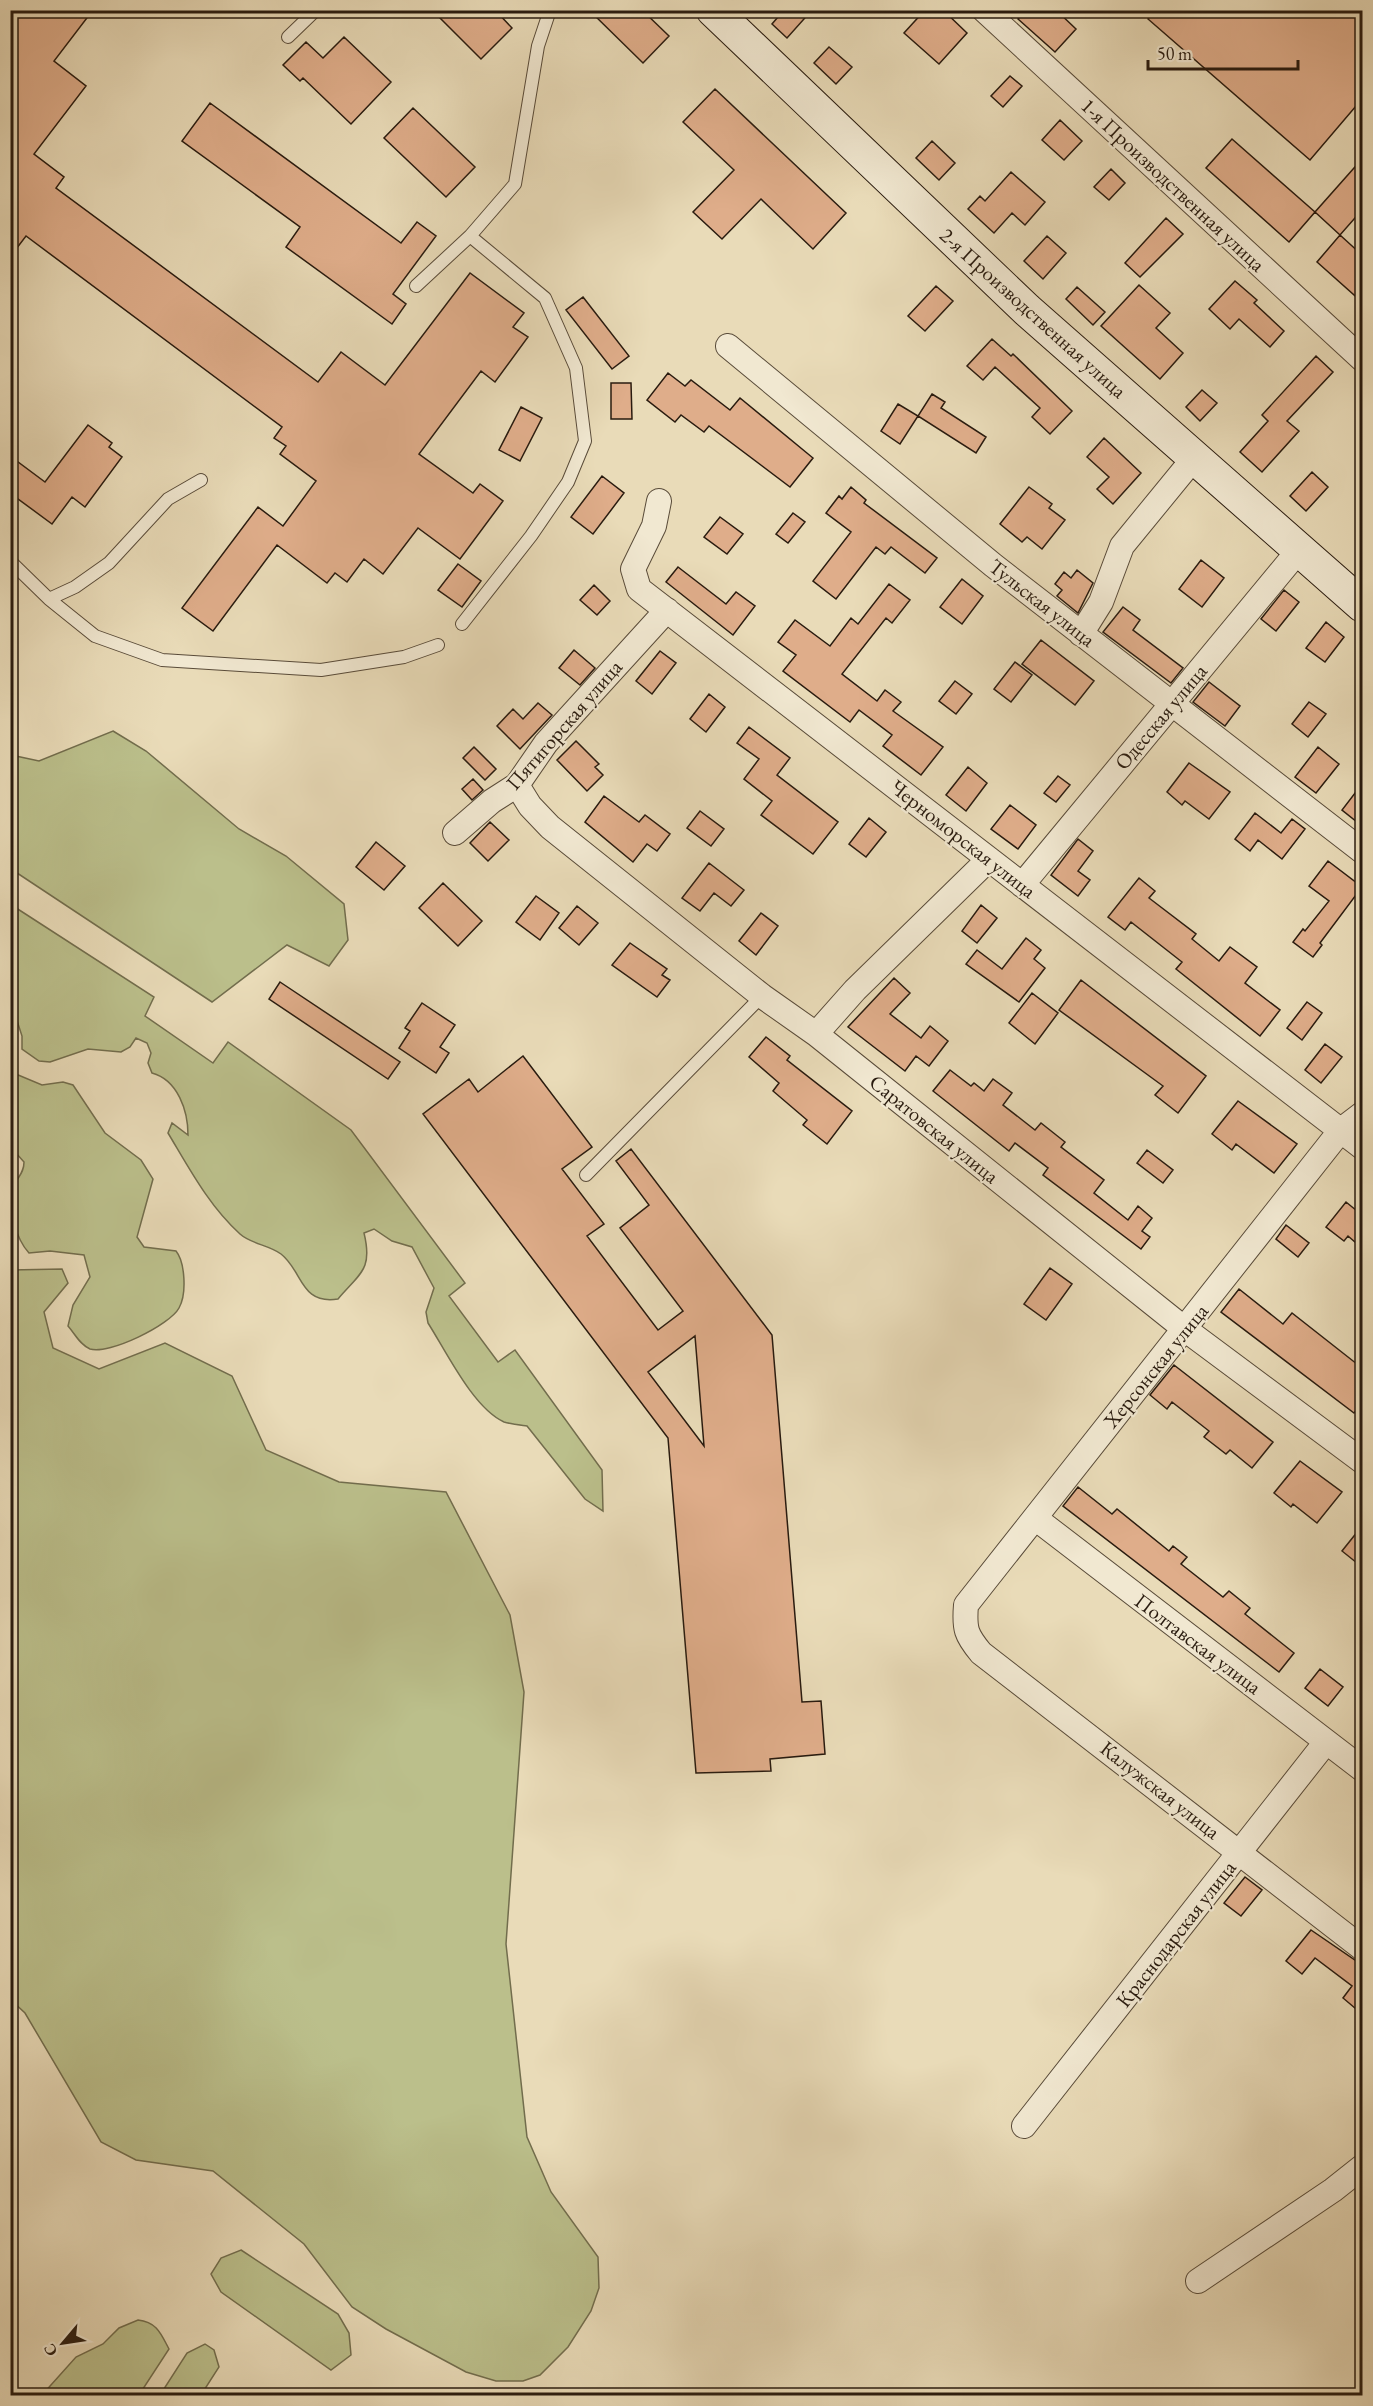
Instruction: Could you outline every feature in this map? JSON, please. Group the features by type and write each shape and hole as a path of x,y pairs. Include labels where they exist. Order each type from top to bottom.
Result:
{"street":[{"name":"2-я Производственная улица","path":"713,10 1027,310 1299,550 1359,596"},
{"name":"1-я Производственная улица","path":"984,10 1362,359"},
{"name":"Тульская улица","path":"728,346 993,566 1362,851"},
{"path":"1081,634 1101,602 1122,546 1194,458"},
{"name":"Черноморская улица","path":"659,501 654,526 633,569 639,589 1362,1147"},
{"name":"Одесская улица","path":"1022,885 1299,550"},
{"name":"Пятигорская улица","path":"455,832 492,801 517,785 546,742 667,610"},
{"name":"Саратовская улица","path":"517,785 531,806 550,826 762,996 816,1034 1186,1330 1362,1461"},
{"path":"816,1034 855,990 989,859"},
{"name":"Херсонская улица","path":"965,1626 966,1605 1186,1330 1341,1130 1362,1114"},
{"name":"Полтавская улица","path":"1035,1518 1362,1769"},
{"name":"Калужская улица","path":"965,1626 971,1641 981,1653 1362,1948"},
{"name":"Краснодарская улица","path":"1024,2126 1241,1853 1326,1742"},
{"path":"1198,2281 1333,2190 1362,2167"}],"lane":[{"path":"288,37 316,10"},
{"path":"416,285 470,236 514,184 538,46 550,10"},
{"path":"462,624 531,536 568,482 585,441 576,368 545,298 470,236"},
{"path":"49,599 75,587 109,563 168,499 201,480"},
{"path":"10,561 49,599 95,636 162,660 321,670 404,657 438,645"},
{"path":"586,1175 762,996"}],"green space":[{"path":"113,731 146,751 239,829 286,856 344,904 348,940 329,966 287,945 212,1002 11,869 11,755 39,761"},
{"path":"10,904 154,997 145,1016 213,1063 228,1042 351,1130 465,1283 449,1296 498,1362 515,1350 602,1470 603,1511 585,1499 527,1426 504,1422 482,1405 471,1392 428,1323 426,1312 434,1288 412,1247 392,1241 374,1229 364,1233 367,1255 363,1270 338,1299 316,1297 309,1292 281,1254 240,1234 200,1186 168,1133 172,1123 188,1135 186,1116 180,1098 169,1082 152,1073 148,1063 151,1053 147,1043 136,1038 130,1047 121,1052 88,1049 50,1062 39,1061 22,1049 22,1036 11,1002"},
{"path":"11,1072 42,1085 63,1082 73,1085 105,1133 141,1160 153,1179 137,1237 144,1247 176,1251 183,1270 184,1287 179,1308 152,1330 111,1348 99,1350 83,1345 68,1326 73,1305 90,1277 84,1255 50,1251 29,1253 20,1240 12,1213 11,1196 23,1170 24,1162 16,1153 11,1154"},
{"path":"62,1269 68,1283 44,1312 53,1348 99,1369 165,1343 232,1376 266,1450 339,1482 446,1492 510,1615 524,1692 506,1944 527,2137 551,2192 598,2257 599,2288 591,2311 568,2347 540,2375 523,2381 496,2381 466,2372 386,2329 352,2307 304,2244 213,2171 136,2160 101,2142 25,2013 11,2000 11,1270"},
{"path":"241,2250 338,2314 349,2333 351,2355 331,2370 221,2292 211,2274 221,2258"},
{"path":"138,2320 154,2326 169,2349 139,2395 42,2395 76,2357 103,2344 119,2328"},
{"path":"205,2344 214,2350 219,2367 201,2395 160,2395 187,2353"}],"building":[{"path":"10,10 93,10 54,61 86,86 34,154 64,177 56,188 318,382 341,352 385,385 470,273 524,313 513,327 528,337 495,382 481,371 419,454 473,493 480,484 503,501 460,559 418,528 383,574 364,559 347,582 335,573 327,583 277,545 213,631 182,608 258,507 283,526 316,481 280,454 286,446 274,438 282,427 26,236 10,257"},
{"path":"432,10 495,10 512,28 481,59"},
{"path":"589,10 642,10 669,36 643,63"},
{"path":"784,10 812,10 787,38 772,24"},
{"path":"925,10 943,10 967,33 939,64 904,33"},
{"path":"1026,10 1056,10 1076,29 1055,52 1018,19"},
{"path":"1155,10 1362,10 1362,99 1310,160 1148,19"},
{"path":"344,37 391,82 351,124 303,78 300,81 283,65 306,42 323,58"},
{"path":"829,47 852,67 836,84 814,63"},
{"path":"1010,76 1022,86 1003,107 991,96"},
{"path":"715,89 846,213 813,249 761,199 722,239 693,212 734,170 683,122"},
{"path":"210,103 401,243 417,222 436,236 393,294 406,304 392,324 286,247 300,227 182,141"},
{"path":"413,108 475,167 446,197 384,138"},
{"path":"1060,120 1082,141 1064,160 1042,140"},
{"path":"1232,139 1315,212 1289,242 1206,168"},
{"path":"932,141 955,163 939,180 916,158"},
{"path":"1362,159 1362,210 1340,235 1315,212"},
{"path":"1111,169 1125,183 1109,200 1094,187"},
{"path":"1011,172 1045,202 1025,225 1012,213 994,233 968,209 980,196 985,201"},
{"path":"1166,218 1183,234 1140,277 1125,263"},
{"path":"1340,235 1362,255 1362,302 1317,262"},
{"path":"1047,236 1066,253 1043,279 1024,261"},
{"path":"1235,281 1257,300 1254,303 1284,331 1270,347 1239,319 1230,329 1209,309"},
{"path":"1139,285 1170,313 1156,328 1183,353 1160,379 1101,326"},
{"path":"936,286 953,301 925,331 908,316"},
{"path":"1077,287 1105,312 1093,325 1066,299"},
{"path":"583,297 629,356 612,369 566,310"},
{"path":"992,339 1011,356 1013,354 1072,411 1050,434 1032,417 1040,408 995,367 983,380 967,366"},
{"path":"1316,356 1333,372 1287,421 1299,431 1262,472 1240,452 1268,421 1262,415"},
{"path":"668,373 685,386 691,380 730,410 740,398 813,458 790,487 709,426 704,432 681,415 675,422 647,400"},
{"path":"611,383 631,383 632,419 611,419"},
{"path":"1202,390 1217,403 1200,421 1186,407"},
{"path":"932,394 945,402 941,408 986,437 976,453 918,416"},
{"path":"898,404 918,416 900,444 881,431"},
{"path":"521,407 542,418 520,461 499,450"},
{"path":"88,425 112,443 109,447 122,457 85,507 72,497 52,524 10,493 10,456 45,482"},
{"path":"1104,438 1141,473 1113,504 1097,489 1109,477 1087,457"},
{"path":"1312,472 1328,487 1306,511 1290,496"},
{"path":"602,476 624,493 593,534 571,517"},
{"path":"851,487 866,500 864,503 937,558 925,573 891,547 885,554 876,547 836,599 813,581 851,532 826,513 839,496 842,499"},
{"path":"1029,487 1052,504 1049,508 1065,520 1042,549 1027,537 1022,542 1000,524"},
{"path":"793,513 805,522 788,543 776,534"},
{"path":"720,517 743,534 727,554 704,537"},
{"path":"1201,560 1224,578 1202,607 1179,589"},
{"path":"458,564 481,581 462,607 438,590"},
{"path":"678,567 726,604 736,592 755,606 733,635 666,582"},
{"path":"1077,570 1093,583 1078,613 1057,596 1062,590 1055,584 1064,572 1071,578"},
{"path":"962,579 983,596 962,624 940,607"},
{"path":"889,584 910,600 892,623 886,618 842,674 877,701 885,690 901,702 893,711 943,747 921,775 883,746 892,735 859,710 850,722 783,671 796,655 778,642 795,620 830,646 851,618 858,624"},
{"path":"594,585 610,601 597,615 580,600"},
{"path":"1284,590 1299,602 1276,631 1261,619"},
{"path":"1123,607 1140,620 1133,630 1183,668 1171,683 1103,632"},
{"path":"1326,622 1344,637 1325,662 1306,648"},
{"path":"1041,640 1094,681 1075,705 1022,664"},
{"path":"574,650 595,668 580,685 559,668"},
{"path":"660,651 676,663 652,694 636,681"},
{"path":"1015,662 1032,675 1011,702 994,689"},
{"path":"955,681 972,694 956,714 939,701"},
{"path":"1209,682 1240,706 1225,726 1193,702"},
{"path":"709,694 725,707 706,732 690,719"},
{"path":"1309,702 1326,714 1308,737 1292,724"},
{"path":"538,703 552,715 520,749 497,726 513,709 523,719"},
{"path":"749,727 790,758 777,775 838,822 813,854 761,815 772,801 744,779 759,759 737,743"},
{"path":"576,741 599,764 595,767 603,775 587,791 557,760"},
{"path":"474,747 496,769 485,780 463,758"},
{"path":"1318,747 1339,764 1316,793 1295,777"},
{"path":"1189,763 1230,792 1209,819 1185,801 1182,805 1167,792"},
{"path":"968,767 987,783 966,811 946,795"},
{"path":"1058,776 1070,785 1056,802 1044,793"},
{"path":"473,779 483,790 472,800 462,789"},
{"path":"1362,784 1362,826 1342,810"},
{"path":"604,796 639,822 645,815 670,834 657,851 647,844 633,862 585,822"},
{"path":"1010,805 1036,825 1018,849 991,829"},
{"path":"700,811 724,829 711,846 687,828"},
{"path":"1255,813 1281,833 1292,819 1305,829 1282,859 1258,840 1250,851 1235,839"},
{"path":"869,818 886,832 866,857 849,844"},
{"path":"490,822 509,840 488,861 470,843"},
{"path":"1078,839 1093,851 1078,871 1090,880 1078,896 1051,875"},
{"path":"376,842 405,866 384,890 356,867"},
{"path":"1328,861 1362,887 1320,943 1322,945 1313,957 1293,942 1329,901 1309,886"},
{"path":"709,863 744,890 731,906 714,893 700,911 682,898"},
{"path":"1139,878 1155,891 1149,898 1196,934 1192,939 1219,961 1230,947 1257,967 1245,983 1280,1010 1260,1036 1176,969 1182,962 1131,922 1125,930 1108,917"},
{"path":"443,883 482,921 458,946 419,908"},
{"path":"536,896 559,913 540,940 516,922"},
{"path":"981,905 997,918 977,943 962,931"},
{"path":"577,906 598,923 579,945 559,928"},
{"path":"761,913 778,926 756,955 739,941"},
{"path":"1026,938 1041,950 1034,959 1045,968 1019,1002 966,964 977,950 1002,969"},
{"path":"630,943 667,969 662,975 670,980 657,997 612,965"},
{"path":"894,978 910,993 890,1014 921,1038 930,1026 948,1041 929,1066 916,1056 905,1071 848,1027"},
{"path":"1081,980 1206,1076 1178,1113 1155,1095 1163,1086 1059,1010"},
{"path":"280,982 400,1062 388,1079 269,999"},
{"path":"1032,993 1058,1013 1035,1044 1009,1023"},
{"path":"1307,1002 1322,1013 1302,1040 1287,1028"},
{"path":"422,1003 455,1025 440,1047 449,1053 436,1073 399,1048 410,1031 405,1028"},
{"path":"766,1037 790,1056 787,1060 852,1111 827,1144 803,1125 807,1120 773,1091 779,1083 749,1057"},
{"path":"1325,1044 1342,1057 1321,1083 1305,1070"},
{"path":"523,1056 592,1147 562,1169 604,1224 587,1236 658,1330 683,1311 620,1228 649,1205 616,1161 631,1149 772,1335 802,1702 821,1701 825,1754 770,1759 771,1771 696,1773 668,1438 423,1114 469,1079 478,1092","holes":["695,1336 704,1446 648,1372"]},
{"path":"950,1070 971,1086 974,1083 984,1091 993,1079 1012,1093 1003,1105 1035,1130 1041,1123 1065,1142 1061,1147 1104,1180 1094,1193 1128,1220 1138,1206 1152,1218 1142,1231 1150,1237 1141,1249 1043,1175 1048,1168 1015,1143 1009,1151 933,1091"},
{"path":"1238,1101 1297,1144 1274,1173 1236,1144 1232,1150 1212,1134"},
{"path":"1147,1150 1173,1170 1163,1183 1137,1163"},
{"path":"1346,1202 1362,1215 1362,1248 1348,1236 1344,1241 1326,1227"},
{"path":"1286,1225 1309,1243 1298,1257 1276,1239"},
{"path":"1050,1268 1072,1284 1046,1320 1024,1304"},
{"path":"1239,1289 1283,1324 1292,1313 1362,1368 1362,1403 1354,1413 1221,1312"},
{"path":"1174,1365 1273,1442 1252,1468 1230,1450 1226,1454 1204,1437 1209,1431 1172,1402 1167,1409 1150,1395"},
{"path":"1300,1461 1342,1492 1317,1523 1293,1504 1291,1507 1274,1493"},
{"path":"1078,1487 1112,1514 1117,1509 1169,1551 1173,1546 1187,1557 1181,1564 1223,1597 1229,1591 1250,1608 1245,1614 1294,1653 1279,1672 1063,1506"},
{"path":"1362,1526 1362,1567 1342,1551"},
{"path":"1320,1669 1343,1687 1328,1706 1305,1688"},
{"path":"1245,1877 1262,1890 1241,1916 1224,1903"},
{"path":"1311,1930 1362,1965 1362,2014 1343,1998 1352,1986 1315,1958 1302,1974 1286,1961"}]}
